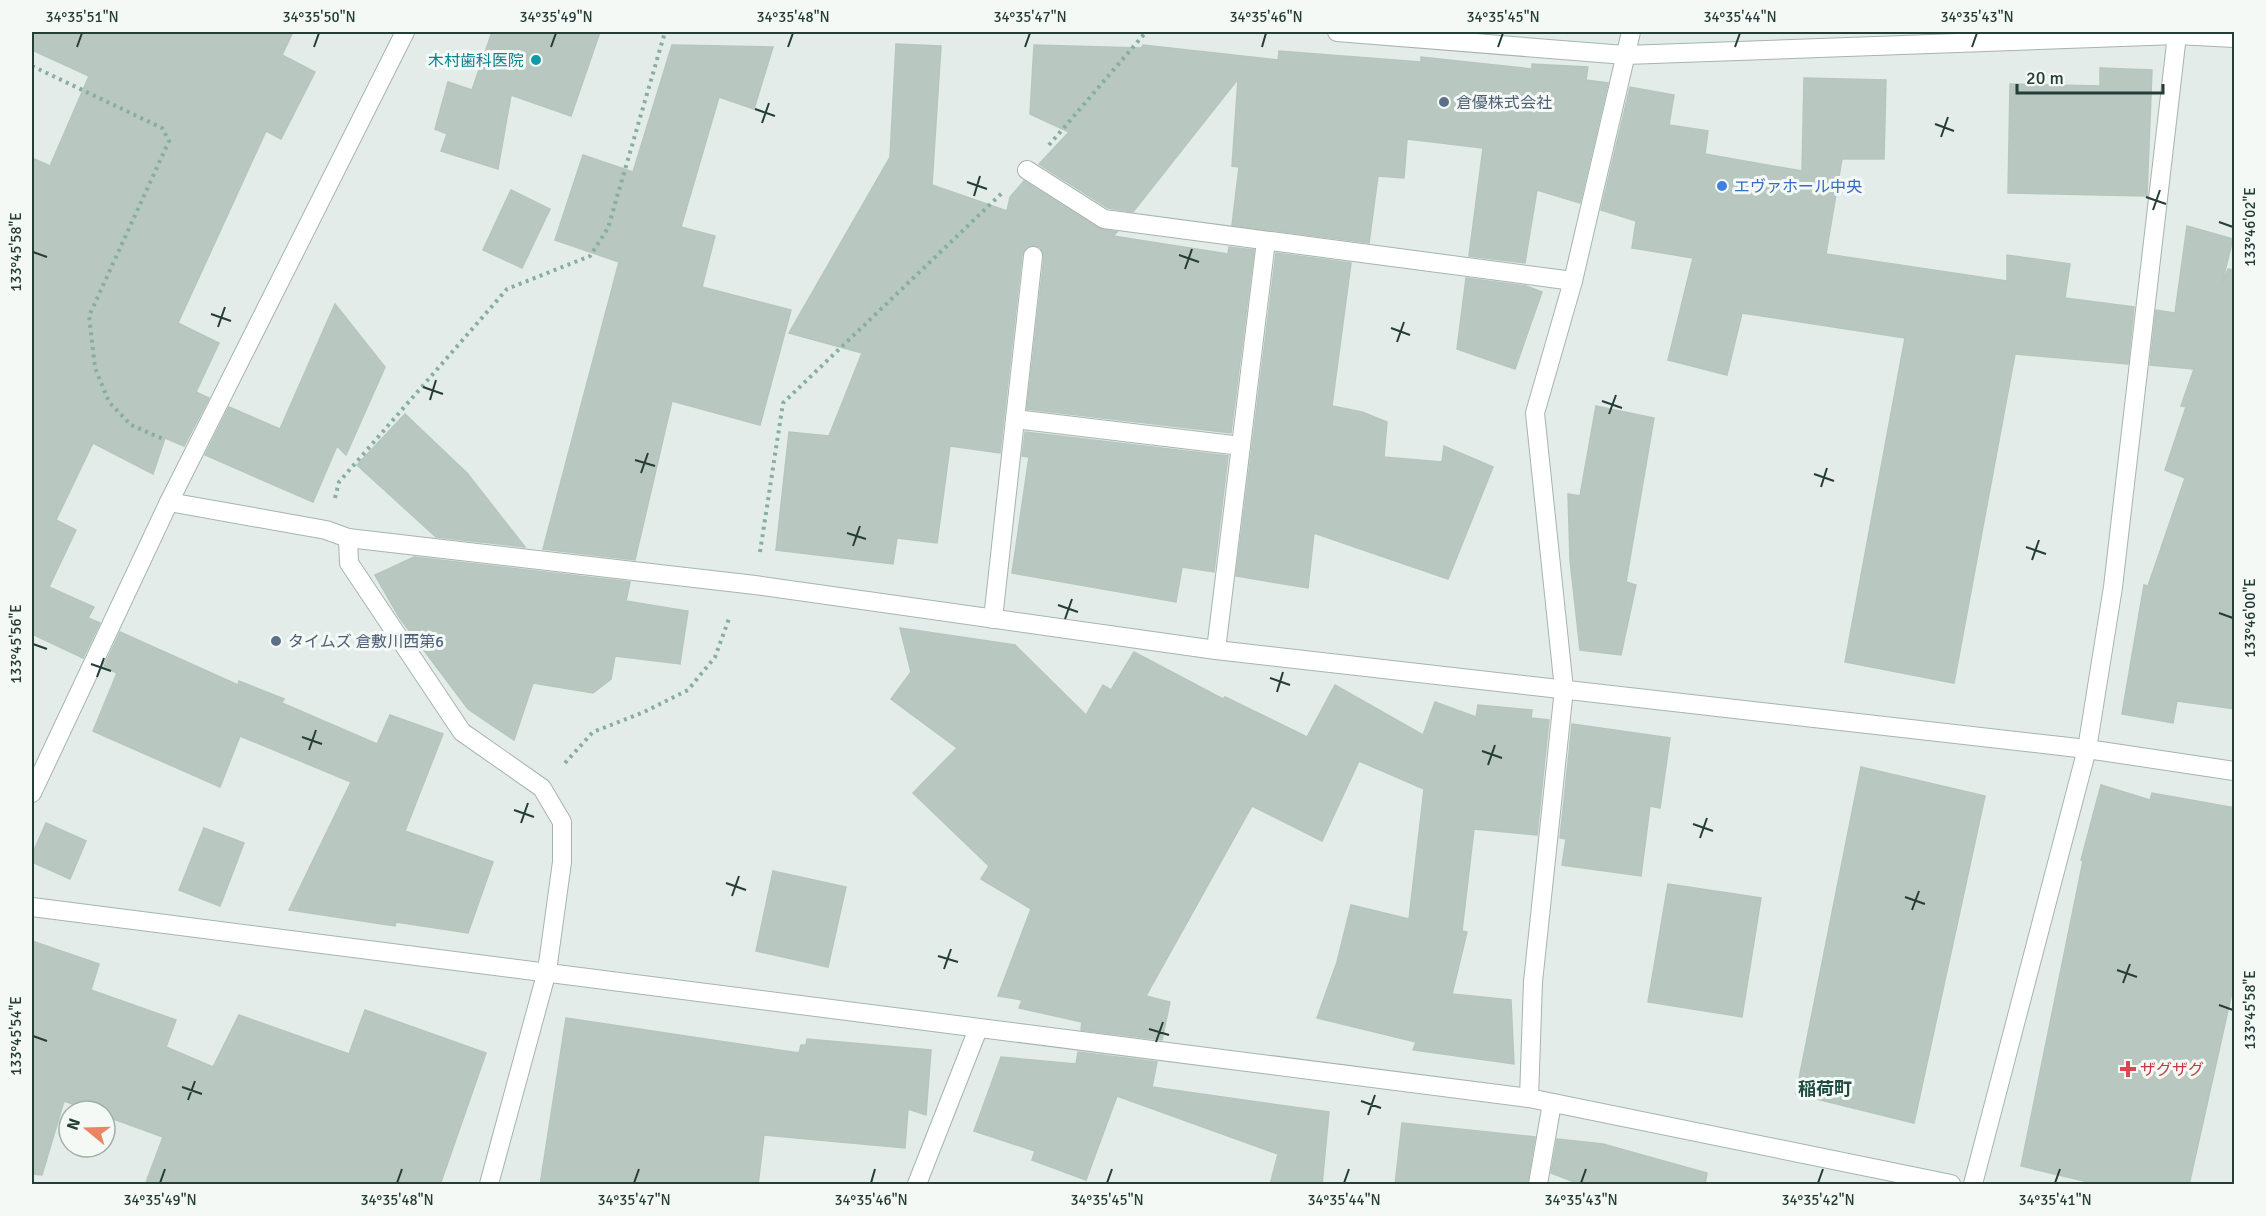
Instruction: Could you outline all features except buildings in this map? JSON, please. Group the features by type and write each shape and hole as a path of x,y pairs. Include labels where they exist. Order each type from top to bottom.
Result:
{"street":[{"path":"32,793 169,502 405,32"},
{"path":"1337,32 1625,55 2177,35 2235,38"},
{"path":"1529,1098 1533,982 1563,688 1535,413 1573,281 1631,32"},
{"path":"1973,1185 2086,750 2113,587 2177,35"},
{"path":"1027,170 1104,219 1573,281"},
{"path":"1216,650 1266,241"},
{"path":"993,619 1033,256"},
{"path":"1015,419 1241,446"},
{"path":"169,502 326,530 348,538 748,585 1216,650 1563,688 2086,750 2235,771"},
{"path":"348,538 349,563 462,732 542,788 562,822 562,862 547,971 489,1185"},
{"path":"32,907 1529,1098 1951,1185"},
{"path":"916,1185 978,1029"},
{"path":"1538,1185 1552,1103"}],"path":[{"path":"326,530 339,482 507,289 590,256 608,228 665,32"},
{"path":"542,788 593,732 644,712 688,690 715,657 748,585 783,403 1027,170 1146,32"},
{"path":"32,66 162,128 169,141 89,316 95,368 110,402 131,425 194,452"}],"place":[{"name":"木村歯科医院","path":"536,60"},
{"name":"倉優株式会社","path":"1444,102"},
{"name":"エヴァホール中央","path":"1722,186"},
{"name":"タイムズ 倉敷川西第6","path":"276,641"},
{"name":"ザグザグ","path":"2128,1069"}],"district":[{"name":"稲荷町","path":"1825,1089"}]}
